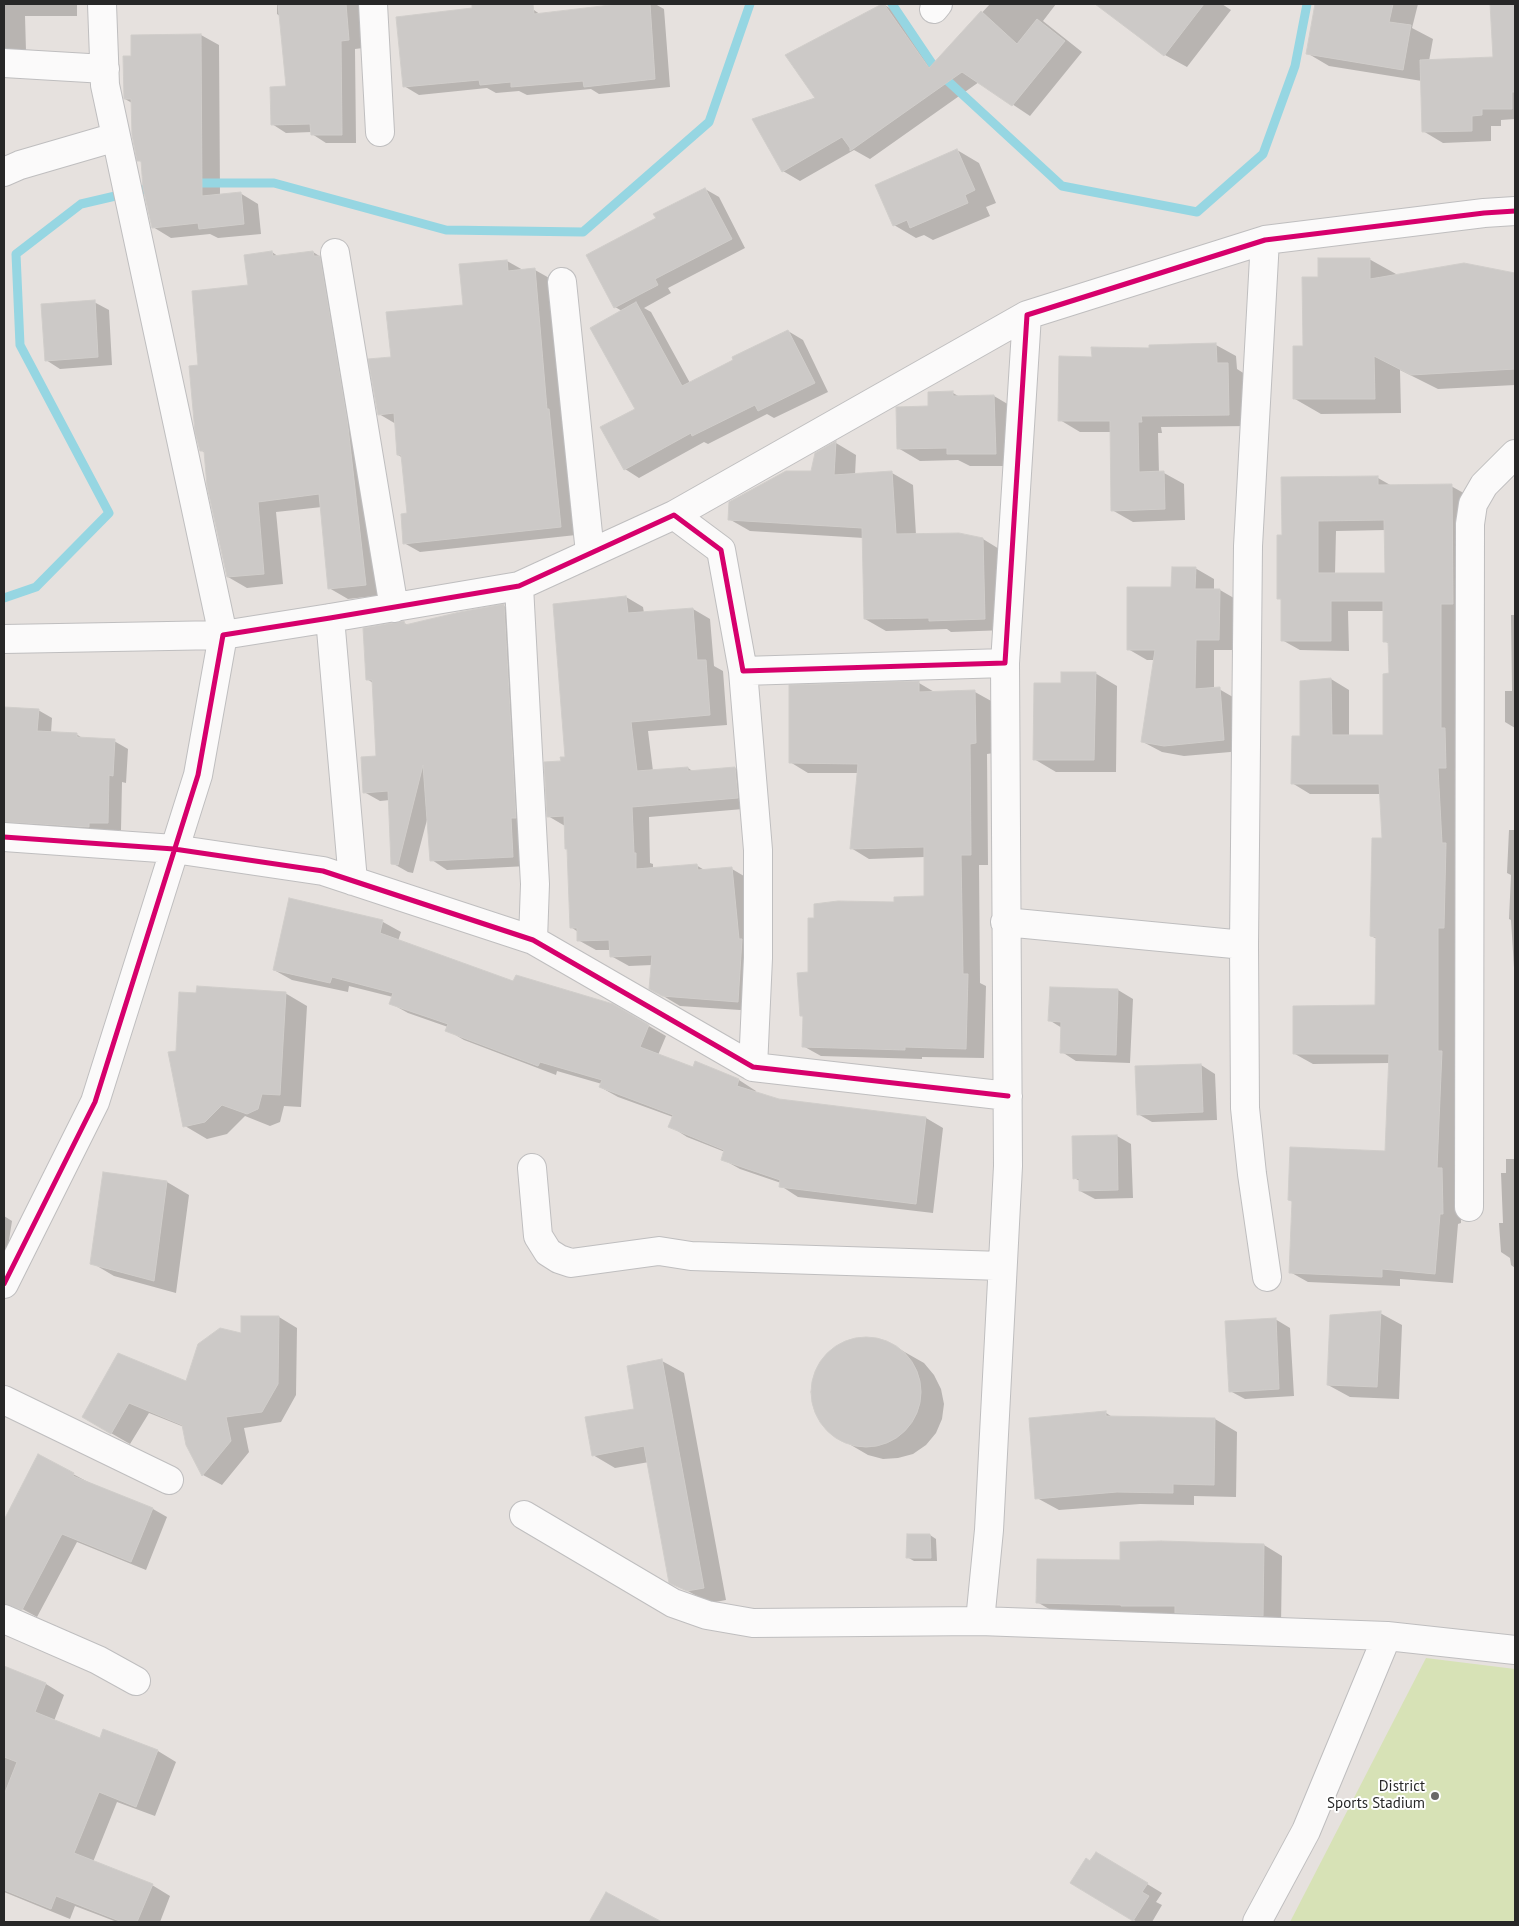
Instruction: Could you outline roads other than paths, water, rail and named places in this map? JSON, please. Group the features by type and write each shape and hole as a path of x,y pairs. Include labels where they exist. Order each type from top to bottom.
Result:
{"street":[{"path":"7,1273 95,1102 198,776 223,635 105,85 102,4"},
{"path":"373,4 380,132"},
{"path":"4,63 105,69"},
{"path":"4,172 20,165 119,149"},
{"path":"4,639 223,635 519,586 674,515 1027,315 1265,240 1484,213 1515,211"},
{"path":"1265,240 1248,546 1244,945 1245,1108 1252,1174 1267,1277"},
{"path":"335,253 394,608"},
{"path":"562,282 590,553"},
{"path":"980,1621 989,1530 1008,1166 1005,663 1027,315"},
{"path":"1469,1207 1470,524 1473,504 1484,485 1515,454"},
{"path":"674,515 721,550 743,670 758,860 758,950 753,1067"},
{"path":"519,586 535,884 533,940"},
{"path":"330,618 353,881"},
{"path":"743,670 1005,663"},
{"path":"4,837 174,850 323,871 533,940 753,1067 1008,1096"},
{"path":"1006,922 1244,945"},
{"path":"532,1168 538,1236 548,1252 559,1259 571,1262 659,1251 691,1256 1002,1266"},
{"path":"4,1400 169,1480"},
{"path":"524,1514 673,1603 707,1615 753,1623 980,1621 1387,1636 1515,1650"},
{"path":"4,1618 98,1660 136,1681"},
{"path":"1257,1922 1306,1832 1387,1636"}],"waterway":[{"path":"192,183 274,183 446,230 583,232 709,122 750,4"},
{"path":"892,4 937,71 1062,186 1197,212 1263,154 1295,66 1307,4"},
{"path":"4,598 36,587 109,513 20,345 16,254 81,204 154,187"}],"place":[{"name":"District Sports Stadium","path":"1435,1796"}]}
